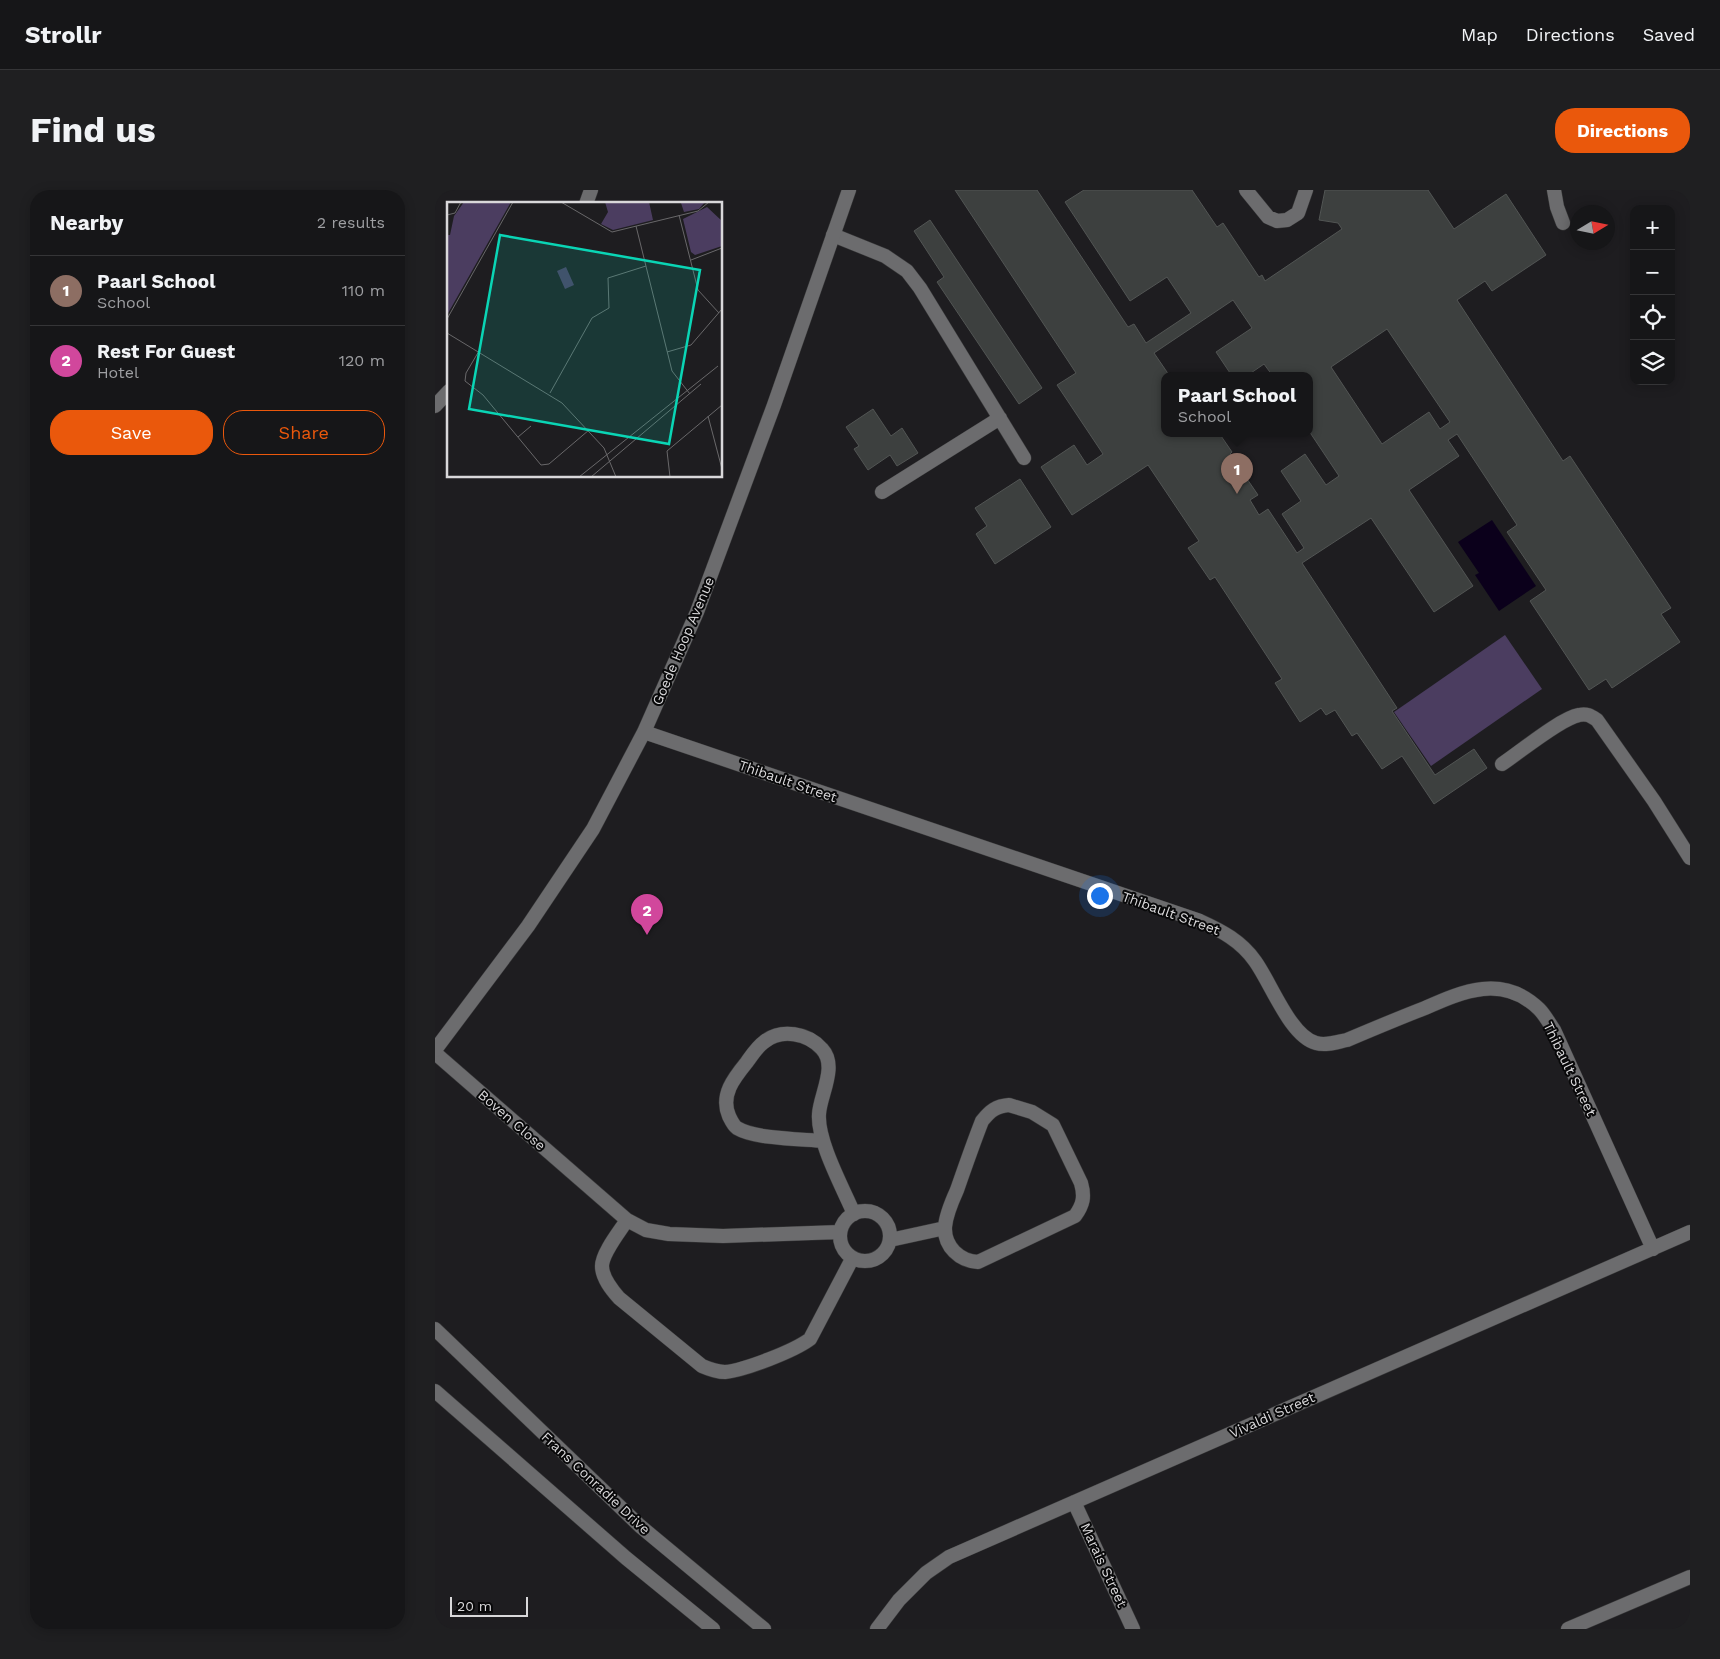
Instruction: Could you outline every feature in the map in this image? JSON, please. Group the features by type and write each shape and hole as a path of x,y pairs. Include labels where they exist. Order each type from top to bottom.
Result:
{"street":[{"path":"587,202 591,190"},
{"name":"Goede Hoop Avenue","path":"435,1050 528,926 593,829 644,732 697,612 774,405 849,190"},
{"path":"1246,190 1268,217 1277,222 1287,220 1298,213 1306,190"},
{"path":"1554,190 1557,207 1563,223"},
{"path":"833,235 885,256 907,271 920,288 1024,458"},
{"path":"435,406 447,392"},
{"path":"882,492 1000,418"},
{"path":"1502,764 1559,724 1579,714 1589,714 1597,720 1649,793 1690,858"},
{"name":"Thibault Street","path":"644,732 1191,918 1224,932 1241,945 1256,962 1290,1020 1303,1035 1316,1043 1331,1044 1347,1040 1457,994 1481,988 1497,988 1519,995 1539,1009 1554,1030 1653,1249"},
{"path":"823,1141 752,1134 736,1127 731,1120 727,1112 727,1090 734,1077 751,1056 770,1037 796,1034 809,1039 823,1050 828,1070 819,1116 823,1141 854,1214"},
{"name":"Boven Close","path":"435,1054 627,1220 646,1230 669,1234 723,1236 840,1232"},
{"path":"1009,1105 1031,1112 1053,1125 1084,1193 1083,1200 1075,1216 979,1262 960,1257 952,1249 945,1228 949,1210 982,1121 990,1110 1009,1105"},
{"path":"867,1211 880,1216 889,1227 890,1240 883,1255 868,1262 851,1259 842,1247 840,1232 845,1221 854,1214 867,1211"},
{"path":"627,1220 606,1254 602,1266 611,1289 619,1298 702,1366 713,1371 725,1372 741,1368 790,1351 810,1339 851,1259"},
{"path":"890,1240 945,1228"},
{"name":"Vivaldi Street","path":"877,1629 899,1600 926,1573 949,1557 1690,1232"},
{"name":"Frans Conradie Drive","path":"435,1329 640,1526 765,1629"},
{"path":"435,1391 626,1558 713,1629"},
{"name":"Marais Street","path":"1074,1502 1133,1629"},
{"path":"1568,1629 1690,1577"}],"shaded area":[{"path":"1492,520 1536,586 1499,611 1475,575 1479,573 1458,542"},
{"path":"1505,635 1542,689 1431,766 1394,712"}],"building":[{"path":"955,190 1037,190 1128,327 1134,324 1146,343 1191,313 1167,277 1130,301 1065,202 1084,190 1192,190 1217,227 1223,223 1259,277 1262,275 1265,281 1342,229 1338,223 1319,220 1325,190 1428,190 1454,229 1506,194 1546,255 1492,291 1485,281 1457,300 1563,461 1570,456 1671,608 1661,614 1680,642 1612,688 1606,679 1589,690 1530,601 1546,590 1507,532 1517,525 1457,434 1448,440 1459,456 1409,490 1473,586 1434,612 1371,518 1302,563 1397,708 1392,711 1435,775 1474,749 1487,768 1434,804 1402,756 1382,769 1357,733 1352,736 1335,710 1326,715 1321,708 1300,722 1275,683 1282,679 1215,577 1210,580 1188,548 1199,541 1148,465 1072,515 1041,467 1074,445 1087,465 1103,454 1057,385 1076,373","holes":["1387,329 1450,422 1440,429 1429,412 1382,444 1331,367"]},
{"path":"930,220 1042,388 1019,404 937,282 944,277 914,231"},
{"path":"873,409 891,436 902,428 918,453 897,466 890,455 868,470 854,449 859,446 846,427"},
{"path":"1020,479 1051,527 995,564 976,534 987,526 975,508"}],"place":[{"name":"Paarl School","path":"1237,494"},
{"name":"Rest For Guest","path":"647,935"}]}
